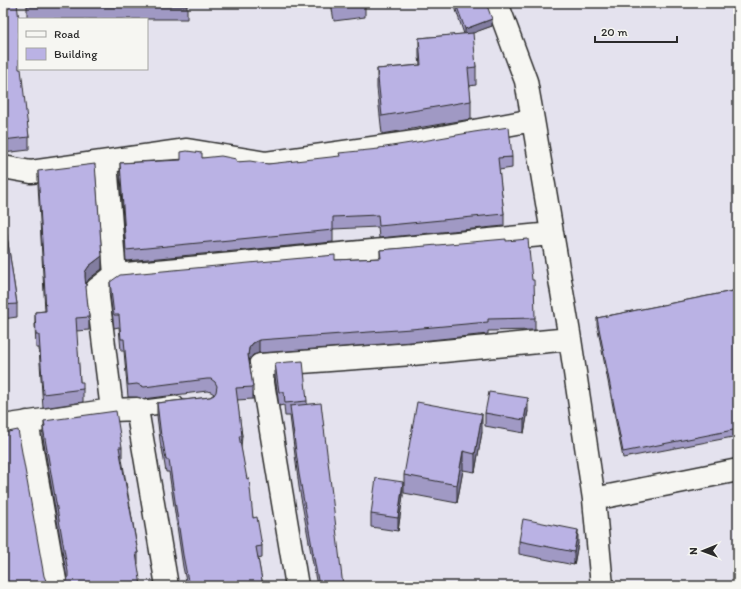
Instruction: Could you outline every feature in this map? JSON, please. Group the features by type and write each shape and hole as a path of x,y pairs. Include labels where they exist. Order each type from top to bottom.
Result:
{"street":[{"path":"497,3 526,81 570,339 594,499 602,586"},
{"path":"3,167 31,172 188,150 266,163 415,142 533,120"},
{"path":"106,162 115,275"},
{"path":"112,410 97,289 115,275 552,234"},
{"path":"297,586 260,365 412,354 570,339"},
{"path":"3,426 112,410 137,409 167,586"},
{"path":"27,422 56,586"},
{"path":"594,499 738,470"}],"lane":[{"path":"137,409 192,402"}],"building":[{"path":"3,3 17,3 19,18 18,70 21,70 29,137 3,140"},
{"path":"27,3 187,3 187,6 27,6"},
{"path":"333,3 365,3 365,4 334,8"},
{"path":"486,3 492,19 465,29 456,4"},
{"path":"473,33 476,67 468,68 471,101 382,116 377,69 421,65 419,38"},
{"path":"509,127 512,157 498,158 504,214 379,226 378,215 333,217 333,230 126,250 120,163 181,160 181,152 187,151 202,153 202,158 221,156 236,159 236,162 250,161 268,164 340,156 339,153 379,149"},
{"path":"95,164 102,256 89,266 85,272 89,317 76,318 80,382 83,382 83,389 43,394 39,335 36,335 35,312 46,311 38,171"},
{"path":"3,209 17,304 3,305"},
{"path":"506,239 506,241 528,239 532,280 534,280 535,318 488,319 488,322 259,340 253,343 249,348 248,355 253,387 236,388 242,436 239,436 247,479 249,478 253,518 257,517 262,546 256,547 263,586 189,586 169,460 166,460 157,403 210,397 216,392 217,386 211,379 144,387 137,384 128,385 124,339 121,339 119,315 114,315 110,282 120,275 335,255 335,260 381,258 380,250"},
{"path":"738,290 738,429 623,452 597,318"},
{"path":"303,361 307,401 285,403 284,392 279,392 275,363"},
{"path":"489,392 528,398 524,420 485,413"},
{"path":"417,402 482,414 475,454 463,451 457,485 404,475"},
{"path":"321,403 343,586 319,586 299,474 290,406"},
{"path":"116,411 122,447 119,447 138,553 136,553 141,586 60,586 64,584 68,578 68,572 43,427 45,426 44,421"},
{"path":"18,430 44,576 47,583 52,586 3,586 3,433"},
{"path":"376,478 403,482 398,518 371,514"},
{"path":"523,519 578,530 574,552 519,541"}]}
